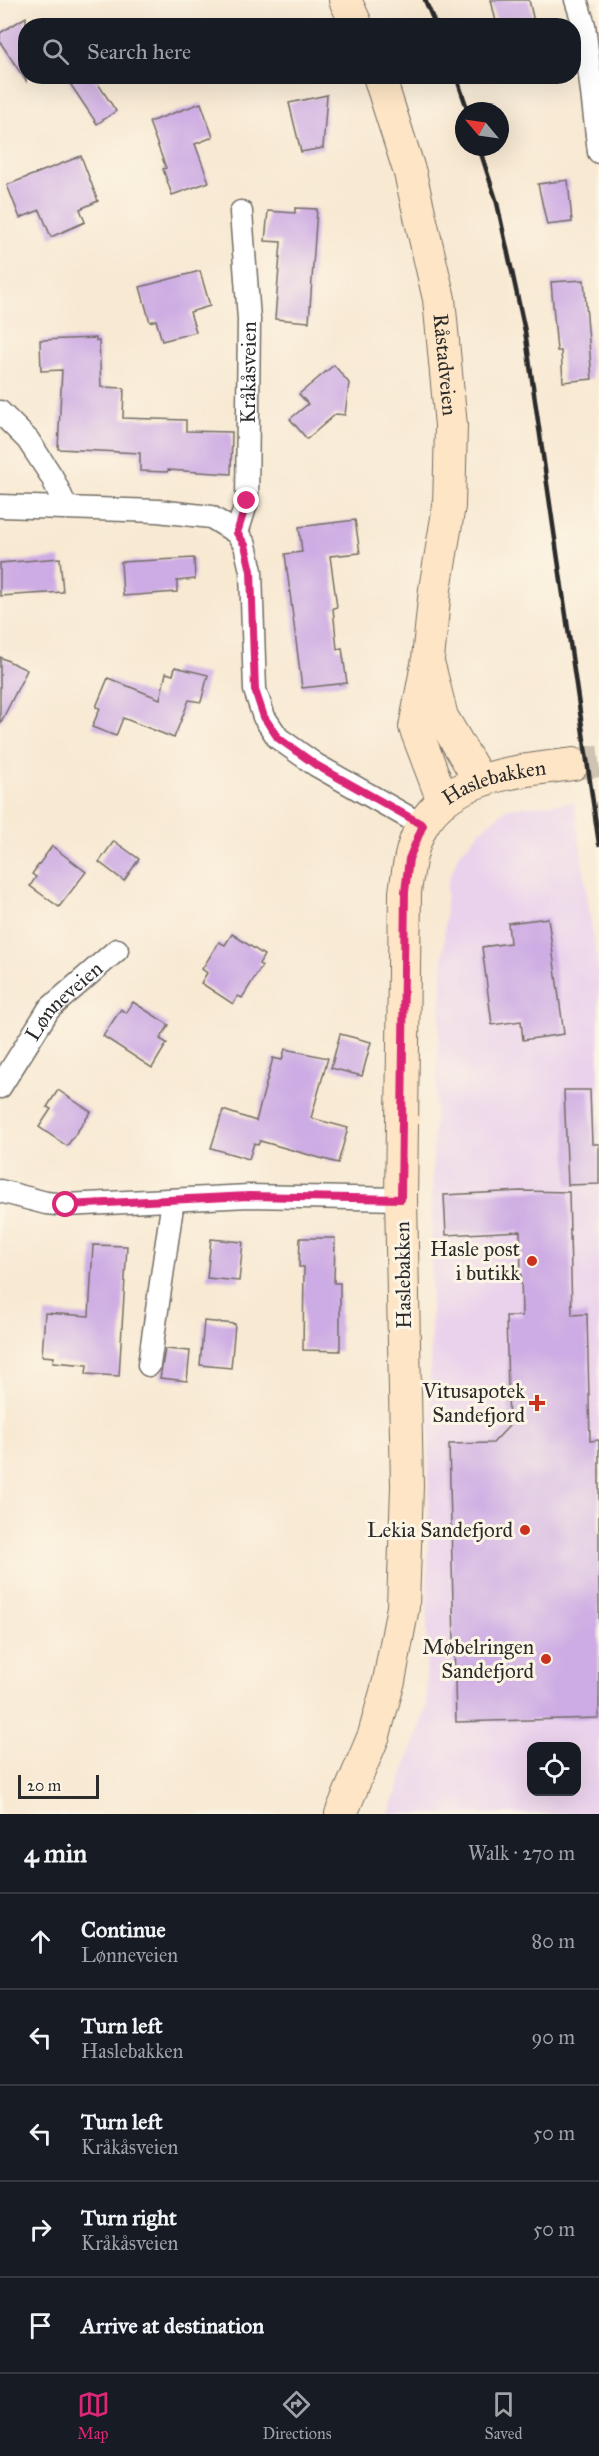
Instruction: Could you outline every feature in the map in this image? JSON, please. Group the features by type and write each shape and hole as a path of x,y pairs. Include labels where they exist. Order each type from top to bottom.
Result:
{"main road":[{"path":"345,0 353,18"},
{"name":"Råstadveien","path":"382,84 410,173 439,299 451,426 449,506 435,589 428,659 415,727 443,801"},
{"name":"Råstadveien","path":"428,659 442,717 480,781"},
{"name":"Haslebakken","path":"341,1814 374,1735 389,1681 403,1607 407,1486 401,1199 405,892 409,859 423,825 443,801 494,775 573,764"}],"street":[{"path":"576,0 584,26 599,152"},
{"name":"Kråkåsveien","path":"237,533 247,501 249,319 241,212"},
{"path":"0,412 28,440 66,507"},
{"path":"0,506 158,511 211,517 237,533 245,545 251,571 255,690 264,717 278,738 316,765 423,825"},
{"name":"Lønneveien","path":"0,1087 49,1009 117,950"},
{"path":"0,1191 46,1203 66,1205 249,1196 401,1199"},
{"path":"148,1365 173,1200"}],"shaded area":[{"path":"574,802 599,977 599,1814 389,1814 426,1709 433,1147 447,885 458,855 481,830 508,808"}],"building":[{"path":"491,0 529,0 533,18 495,18"},
{"path":"18,22 18,69 0,42 0,33"},
{"path":"70,84 98,84 116,111 97,124"},
{"path":"327,95 323,148 301,152 289,103"},
{"path":"201,103 213,137 195,144 209,182 172,195 163,169 166,168 149,122"},
{"path":"81,156 98,201 80,209 85,222 51,237 40,210 20,218 7,185"},
{"path":"568,180 572,222 547,225 538,184"},
{"path":"295,208 317,209 309,322 275,319 281,242 265,241 268,211 295,213"},
{"path":"200,271 210,306 190,312 196,332 162,341 156,320 150,322 140,287"},
{"path":"584,280 592,379 563,382 561,351 557,351 551,282"},
{"path":"96,338 96,341 99,341 101,387 124,388 123,418 186,420 186,431 232,432 231,474 168,470 167,472 140,471 140,453 58,449 62,370 41,371 40,340"},
{"path":"334,365 349,383 345,415 336,414 307,439 290,419 308,404 299,394"},
{"path":"355,520 360,553 330,556 337,607 333,608 337,649 342,648 347,683 302,688 285,554 302,552 299,527"},
{"path":"60,558 63,592 0,596 0,563"},
{"path":"194,558 195,579 177,581 177,592 123,596 121,562"},
{"path":"0,657 27,670 0,724"},
{"path":"175,667 208,675 201,702 189,700 174,738 123,718 116,736 92,727 100,708 96,707 108,678 160,699 166,673 173,675"},
{"path":"114,841 139,859 124,881 99,862"},
{"path":"52,846 86,872 59,907 30,886 36,877 32,874"},
{"path":"548,918 564,1034 523,1040 521,1021 492,1025 482,947 510,943 508,923"},
{"path":"232,934 264,955 259,964 262,966 242,998 238,996 233,1004 201,983 207,973 202,969 219,942 225,945"},
{"path":"133,1002 169,1025 160,1039 167,1043 152,1068 103,1036 121,1009 126,1013"},
{"path":"340,1034 371,1042 362,1076 331,1068"},
{"path":"285,1049 328,1058 311,1118 348,1128 338,1163 260,1141 258,1145 254,1143 249,1159 211,1148 223,1110 256,1121 273,1058 282,1060"},
{"path":"58,1090 91,1112 67,1146 39,1127 51,1109 47,1107"},
{"path":"564,1090 590,1090 592,1144 599,1144 599,1184 568,1185"},
{"name":"Lekia Sandefjord","path":"520,1191 569,1192 572,1315 587,1314 590,1441 599,1440 599,1718 456,1722 449,1444 493,1443 509,1426 506,1316 522,1316 520,1231 446,1235 444,1195"},
{"path":"300,1238 335,1238 334,1283 340,1283 340,1351 303,1350 304,1267 299,1267"},
{"path":"211,1239 243,1242 239,1281 207,1278"},
{"path":"93,1245 127,1246 119,1376 86,1374 87,1365 53,1362 54,1357 42,1356 45,1313 89,1316"},
{"path":"204,1321 235,1324 231,1368 200,1365"},
{"path":"165,1349 190,1351 187,1381 160,1378"}],"tunnel":[{"path":"573,764 599,761"}],"railway":[{"path":"425,0 433,18"},
{"path":"459,84 465,102"},
{"path":"482,156 497,203 525,331 599,844"}],"place":[{"name":"Hasle post i butikk","path":"532,1261"},
{"name":"Vitusapotek Sandefjord","path":"537,1403"},
{"name":"Lekia Sandefjord","path":"525,1530"},
{"name":"Møbelringen Sandefjord","path":"546,1659"}],"route":[{"path":"66,1205 249,1196 401,1199 405,892 409,859 423,825 316,765 278,738 264,717 255,690 251,571 245,545 237,533 247,501"}]}
